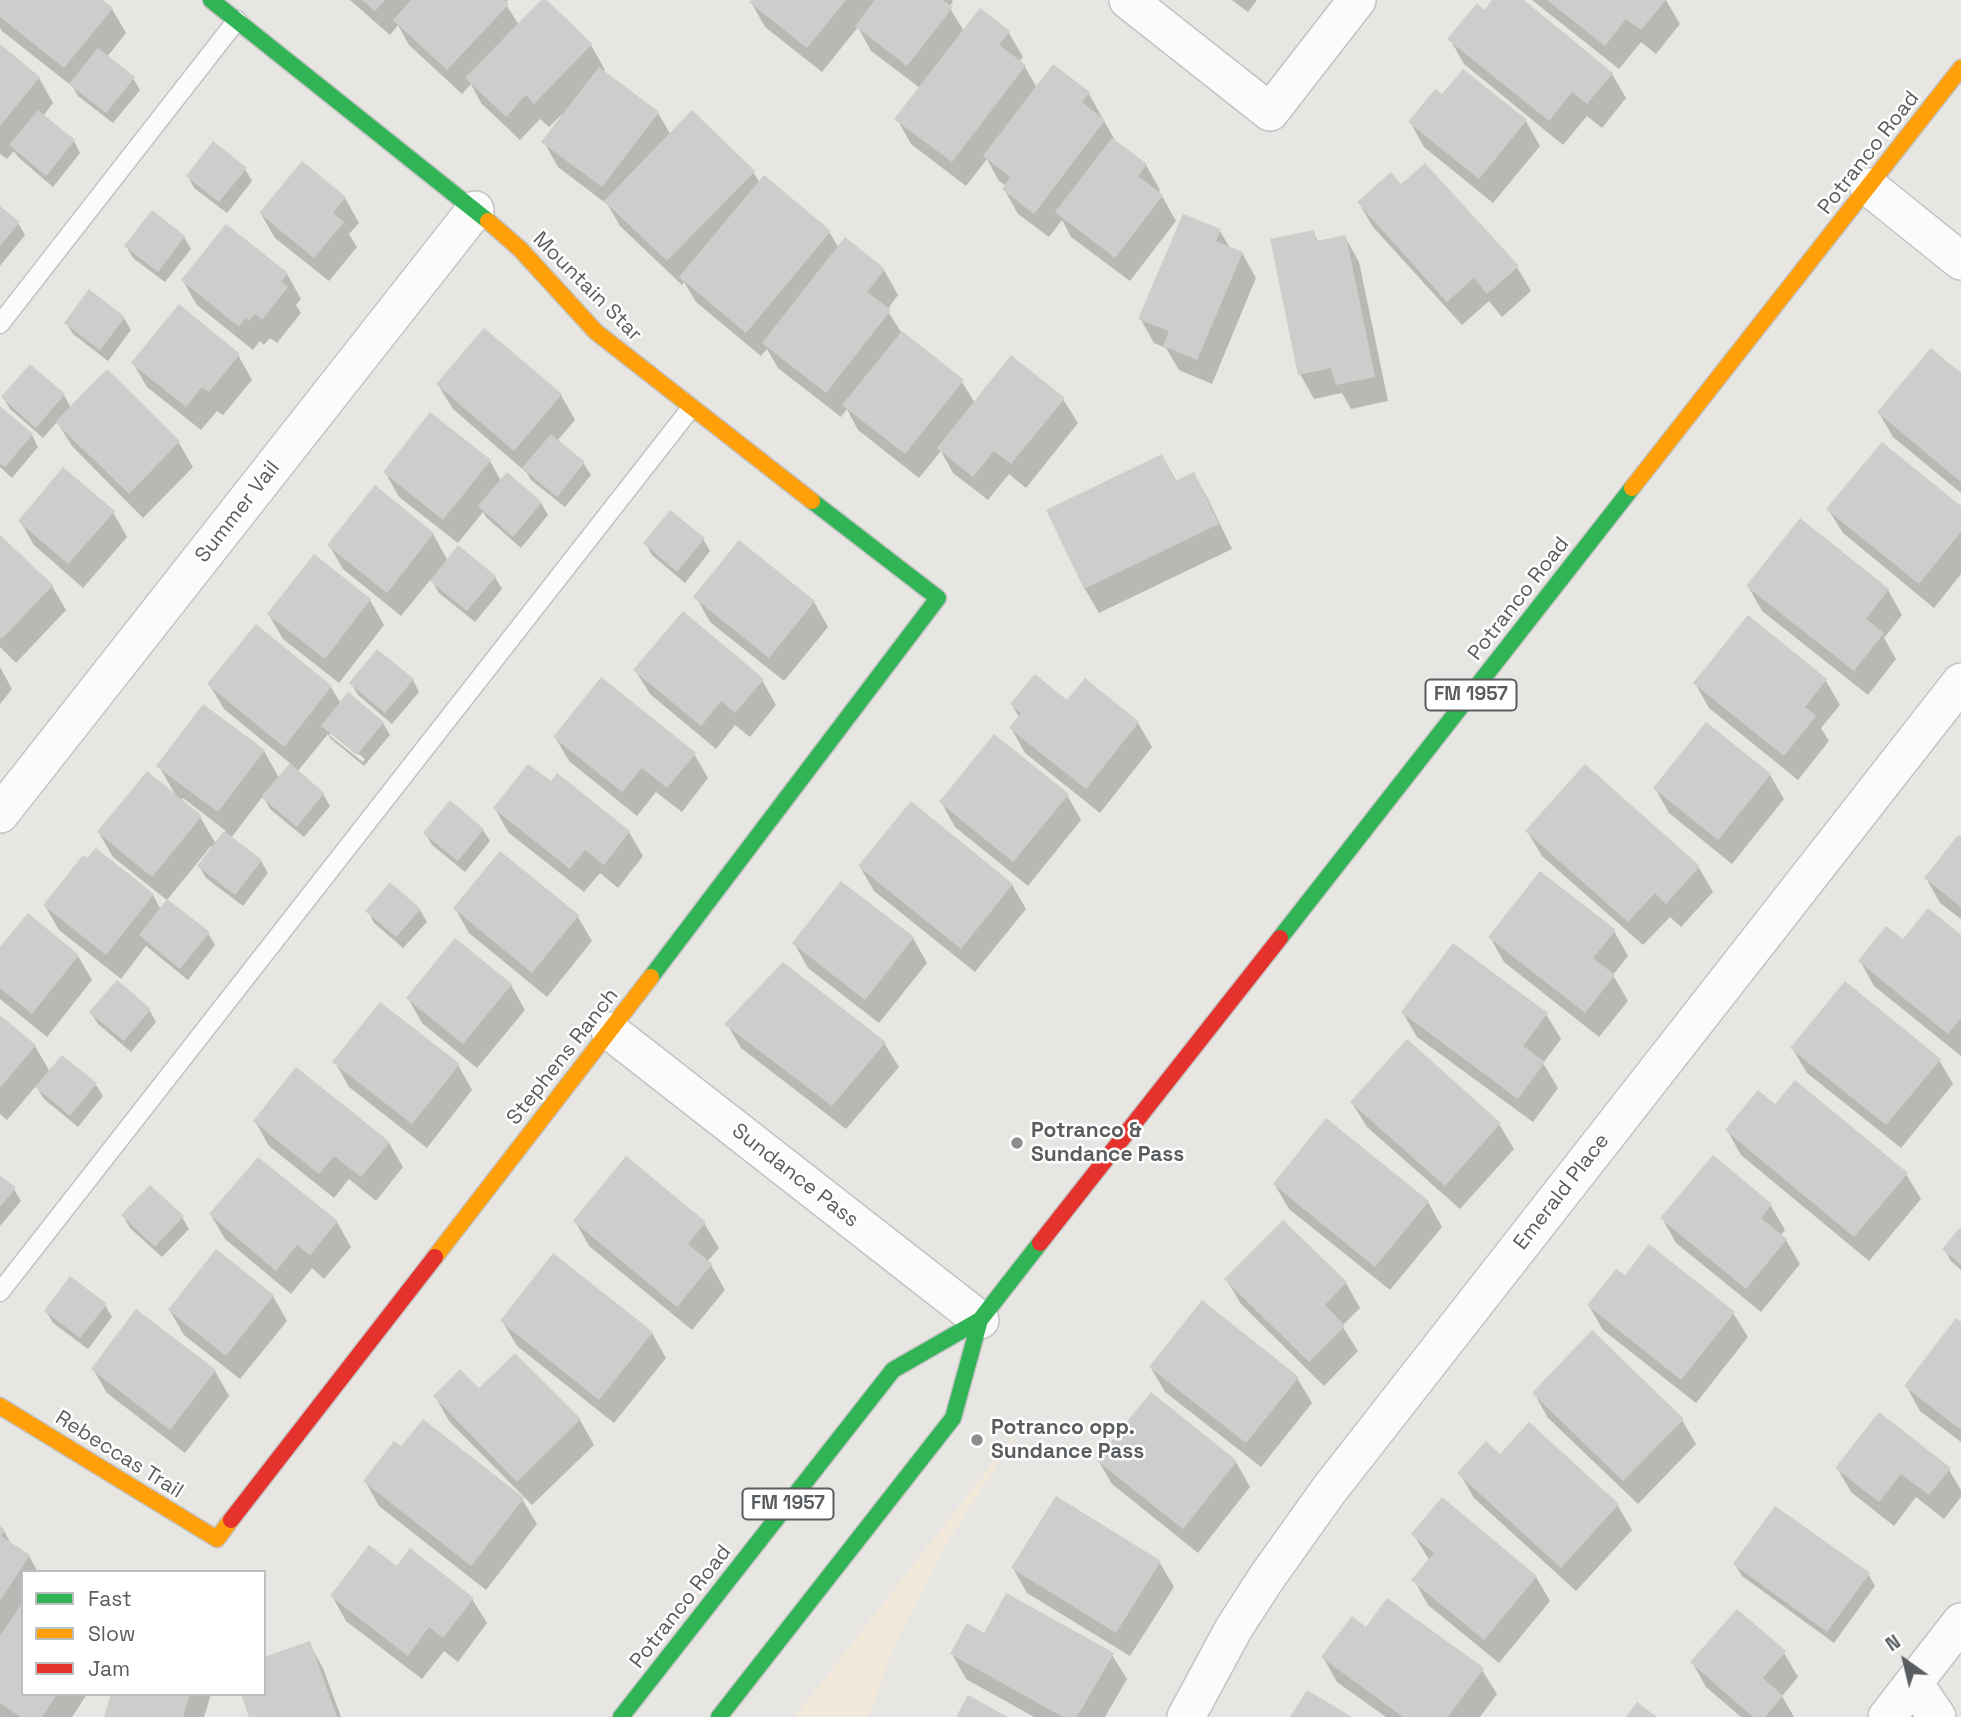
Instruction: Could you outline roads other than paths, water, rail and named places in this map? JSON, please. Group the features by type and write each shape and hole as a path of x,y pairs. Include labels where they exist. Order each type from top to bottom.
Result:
{"main road":[{"name":"Mountain Star","path":"211,0 475,210 520,249 596,332 938,598"},
{"name":"Potranco Road","path":"621,1717 893,1370 980,1320 1961,68"},
{"name":"Stephens Ranch","path":"217,1539 610,1031 938,598"},
{"name":"Potranco Road","path":"727,1714 953,1418 980,1320"},
{"name":"Rebeccas Trail","path":"0,1406 217,1539"}],"street":[{"path":"1128,0 1270,112 1357,0"},
{"path":"1869,187 1961,261"},
{"name":"Summer Vail","path":"0,814 475,210"},
{"name":"Emerald Place","path":"1186,1717 1234,1628 1329,1490 1961,682"},
{"name":"Sundance Pass","path":"610,1031 980,1320"},
{"path":"1887,1717 1961,1622"},
{"path":"1914,1683 1937,1717"}],"lane":[{"path":"0,324 237,20"},
{"path":"0,1292 691,408"}],"place":[{"name":"Potranco & Sundance Pass","path":"1017,1143"},
{"name":"Potranco opp. Sundance Pass","path":"977,1440"}]}
